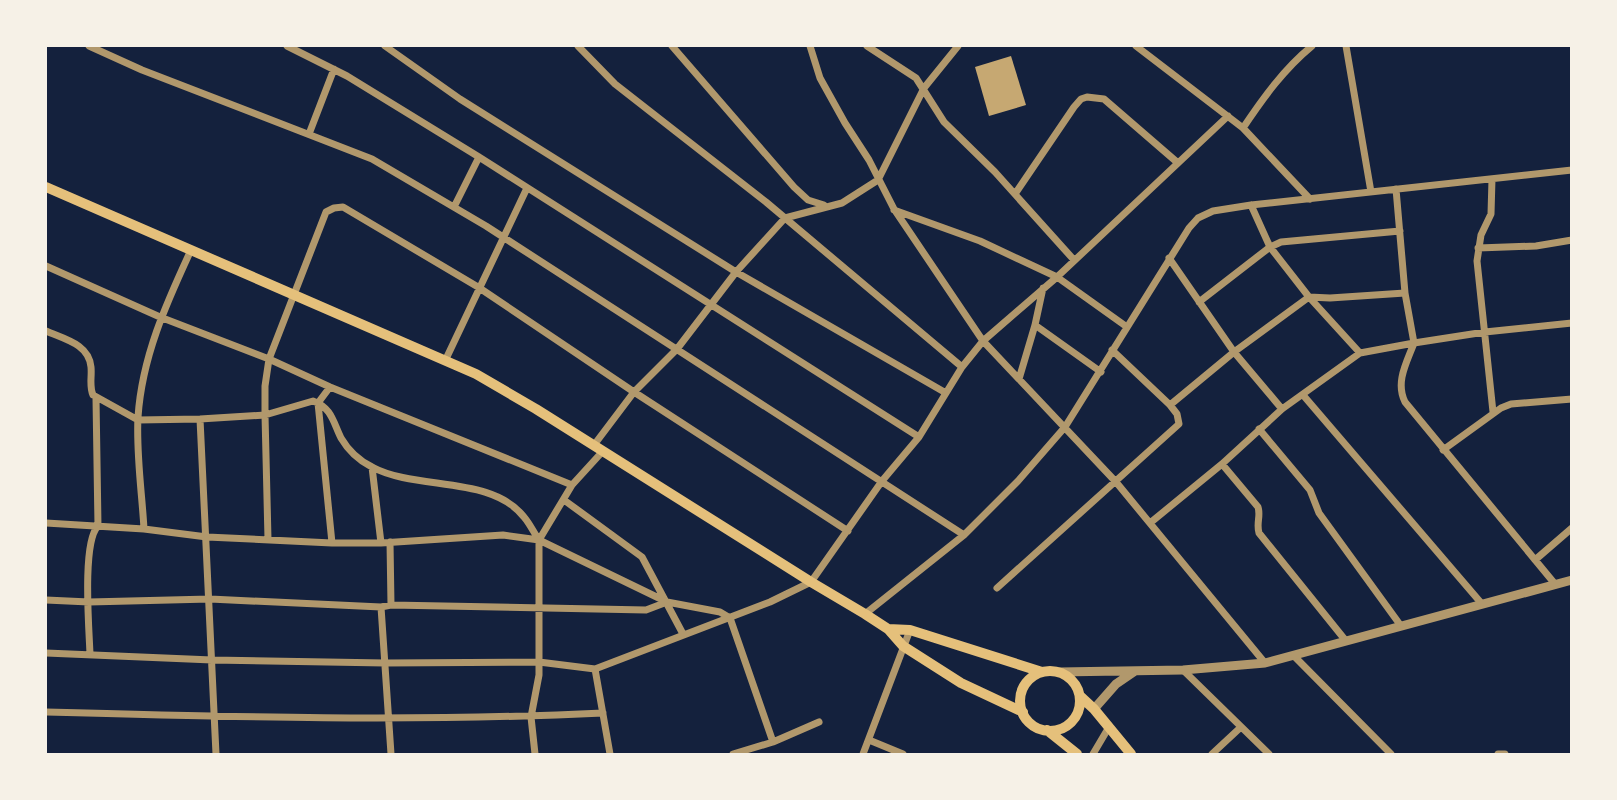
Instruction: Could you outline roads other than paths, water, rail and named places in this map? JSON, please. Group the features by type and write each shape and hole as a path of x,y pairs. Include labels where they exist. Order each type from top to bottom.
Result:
{"main road":[{"path":"46,187 476,374 865,614 888,629 903,646 961,683 1023,712"},
{"path":"888,629 910,630 1042,672 1059,672 1069,677 1080,696 1080,705 1072,721 1065,726 1047,730"},
{"path":"1042,672 1034,675 1023,688 1023,712 1032,724 1047,730 1077,754"},
{"path":"1080,696 1131,754"}],"street":[{"path":"89,46 142,70 372,159 504,238 964,535"},
{"path":"288,46 334,69 479,157 919,437"},
{"path":"385,46 460,99 736,272 946,393"},
{"path":"578,46 615,84 785,218 962,367"},
{"path":"672,46 794,187 808,200 831,205"},
{"path":"810,46 820,78 869,160 894,209 983,341 1116,482 1265,663"},
{"path":"867,46 916,78 944,122 1015,194 1074,260"},
{"path":"535,754 531,717 538,687 539,540 634,392 677,349 736,272 785,218 854,197 878,180 924,88 958,46"},
{"path":"1136,46 1242,128 1310,199"},
{"path":"1242,128 1279,79 1298,57 1312,46"},
{"path":"1346,46 1371,192"},
{"path":"309,134 334,69"},
{"path":"1015,194 1074,107 1080,99 1087,97 1104,99 1178,163"},
{"path":"46,653 212,660 539,662 595,669 771,602 811,582 882,481 919,437 962,367 983,341 1056,277 1228,116"},
{"path":"454,207 479,157"},
{"path":"865,614 964,535 1018,481 1065,427 1169,258 1198,218 1213,211 1251,205 1572,170"},
{"path":"1492,179 1491,214 1478,248 1477,261 1493,412"},
{"path":"445,361 527,188"},
{"path":"1396,189 1405,293 1414,343 1401,381 1402,395 1443,450 1555,584"},
{"path":"1251,205 1270,247 1309,297 1360,353"},
{"path":"268,539 265,386 270,359 326,212 342,207 478,287 848,531"},
{"path":"894,209 980,241 1056,277 1127,327"},
{"path":"1199,302 1270,247 1281,242 1400,231"},
{"path":"1478,248 1536,246 1572,240"},
{"path":"144,529 138,420 144,372 160,317 191,250"},
{"path":"1169,258 1234,352 1282,409"},
{"path":"46,265 160,317 270,359 330,387 572,485"},
{"path":"1019,379 1043,288"},
{"path":"1170,405 1234,352 1309,297 1405,293"},
{"path":"1150,523 1222,464 1282,409 1360,353 1485,332 1572,323"},
{"path":"1035,325 1101,372"},
{"path":"46,331 77,344 86,352 91,364 91,389 96,398 98,526 92,532 89,544 90,654"},
{"path":"997,588 1179,424 1177,414 1170,405 1112,350"},
{"path":"330,387 318,403 331,543"},
{"path":"1303,395 1482,604"},
{"path":"96,398 138,420 265,415 313,401 329,411 350,451 372,467 404,479 469,488 499,498 523,515 539,540"},
{"path":"1443,450 1493,412 1511,404 1572,399"},
{"path":"200,419 211,599 216,754"},
{"path":"1259,429 1310,490 1319,513 1401,626"},
{"path":"1222,464 1258,507 1259,533 1346,641"},
{"path":"372,467 381,543"},
{"path":"564,500 642,557 683,634"},
{"path":"46,523 144,529 207,537 331,543 503,536 539,540 667,602 720,612 730,618 773,742"},
{"path":"1535,560 1572,528"},
{"path":"390,542 391,605"},
{"path":"1059,672 1183,670 1265,663 1572,580"},
{"path":"46,600 89,602 211,599 382,607 391,605 646,610 667,602"},
{"path":"382,607 391,754"},
{"path":"863,754 910,630"},
{"path":"1294,656 1391,754"},
{"path":"595,669 610,754"},
{"path":"1183,670 1269,754"},
{"path":"1094,709 1116,684 1135,671"},
{"path":"46,712 388,718 531,717 603,713"},
{"path":"733,754 773,742 818,722"},
{"path":"1094,754 1109,727"},
{"path":"1212,754 1241,727"},
{"path":"869,740 903,754"},
{"path":"1498,754 1505,754"}]}
